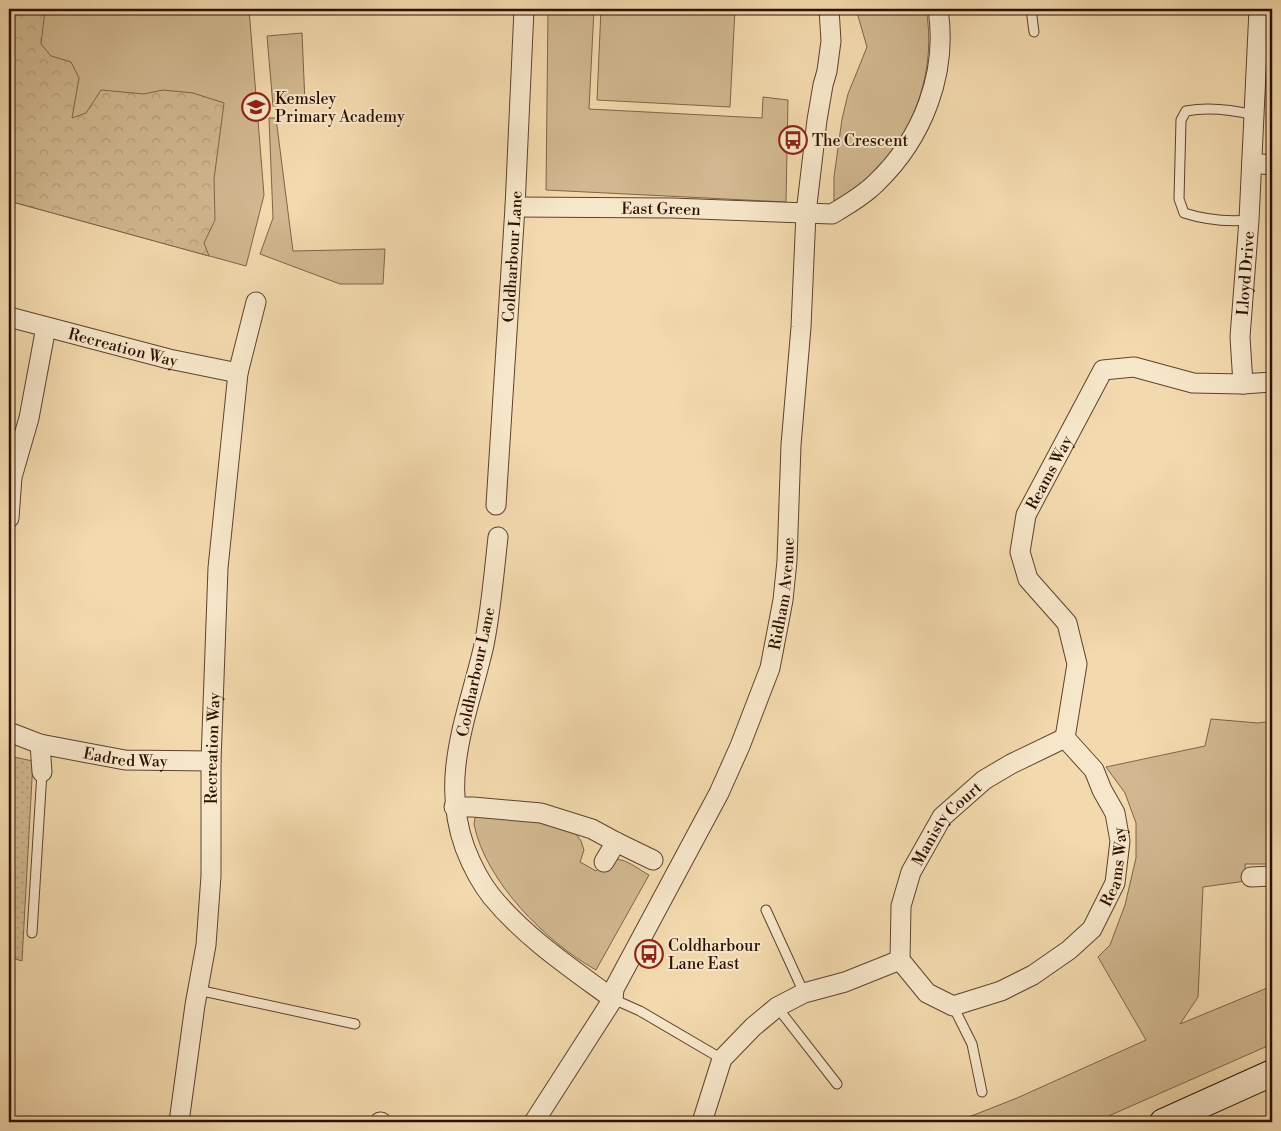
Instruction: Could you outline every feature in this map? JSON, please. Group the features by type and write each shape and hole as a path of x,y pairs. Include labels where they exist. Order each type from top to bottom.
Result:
{"main road":[{"path":"1163,1122 1272,1073"}],"street":[{"name":"Coldharbour Lane","path":"496,505 515,207 524,9"},
{"name":"Ridham Avenue","path":"534,1122 613,999 614,989 719,793 740,746 770,668 783,600 787,561 791,445 801,327 806,214 817,120 831,41 829,9"},
{"path":"806,214 832,214 854,200 887,172 909,144 922,121 938,71 940,44 938,9"},
{"name":"Lloyd Drive","path":"1244,384 1240,337 1249,220 1259,9"},
{"path":"1252,163 1272,165"},
{"name":"East Green","path":"515,207 672,208 806,214"},
{"name":"Recreation Way","path":"179,1122 206,945 211,876 211,761 218,568 238,373 256,302"},
{"name":"Recreation Way","path":"9,317 169,359 238,373"},
{"path":"9,518 12,476 29,418 46,327"},
{"name":"Reams Way","path":"953,1006 1009,987 1032,975 1069,950 1092,929 1115,883 1120,841 1115,813 1102,790 1094,770 1065,738 1077,664 1067,623 1028,579 1020,552 1026,515 1103,370 1134,367 1194,383 1244,384"},
{"path":"1244,384 1272,382"},
{"name":"Coldharbour Lane","path":"498,537 484,645 457,754 454,808 460,834 473,869 491,896 539,944 613,999"},
{"name":"Eadred Way","path":"9,732 40,744 125,760 211,761"},
{"name":"Manisty Court","path":"900,960 901,906 911,872 942,817 984,780 1011,764 1065,738"},
{"path":"40,744 42,772"},
{"path":"454,808 473,807 541,813 592,829 654,860"},
{"path":"604,862 616,842"},
{"path":"1251,877 1272,876"},
{"path":"702,1122 722,1059 752,1027 777,1007 804,993 845,982 900,960 927,993 953,1006"}],"lane":[{"path":"1031,9 1034,32"},
{"path":"1249,220 1231,222 1200,218 1184,212 1179,199 1181,120 1186,111 1197,109 1254,115"},
{"path":"32,933 42,772"},
{"path":"766,910 804,993"},
{"path":"198,990 355,1024"},
{"path":"613,999 640,1011 722,1059"},
{"path":"953,1006 972,1044 982,1092"},
{"path":"777,1007 837,1084"}],"green space":[{"path":"9,9 249,9 264,195 246,266 9,201"},
{"path":"9,9 45,9 41,44 51,56 71,62 79,78 72,118 86,113 101,90 144,94 163,90 193,93 224,103 214,179 215,220 204,243 209,256 9,201"},
{"path":"548,9 594,9 589,109 762,118 763,97 788,100 786,202 546,190"},
{"path":"601,9 735,9 730,107 597,100"},
{"path":"856,9 926,9 929,31 928,54 919,98 901,140 873,175 834,206 834,177 842,119 848,94 867,47"},
{"path":"302,33 305,103 273,106 267,36"},
{"path":"269,118 276,118 293,251 385,249 383,284 340,284 260,254 273,218"},
{"path":"1211,719 1258,723 1272,721 1272,864 1245,864 1246,881 1203,887 1198,997 1180,1024 1272,986 1272,1044 1095,1122 956,1122 1017,1098 1146,1040 1098,957 1110,945 1125,905 1136,858 1136,823 1125,793 1106,767 1205,746"},
{"path":"9,756 33,761 22,961 9,957"},
{"path":"479,816 531,819 574,831 581,841 584,850 580,862 596,871 603,864 610,861 622,860 649,875 596,970 577,958 538,927 504,888 480,845 474,824 475,818"}],"place":[{"name":"Kemsley Primary Academy","path":"256,107"},
{"name":"The Crescent","path":"793,140"},
{"name":"Coldharbour Lane East","path":"649,954"}]}
